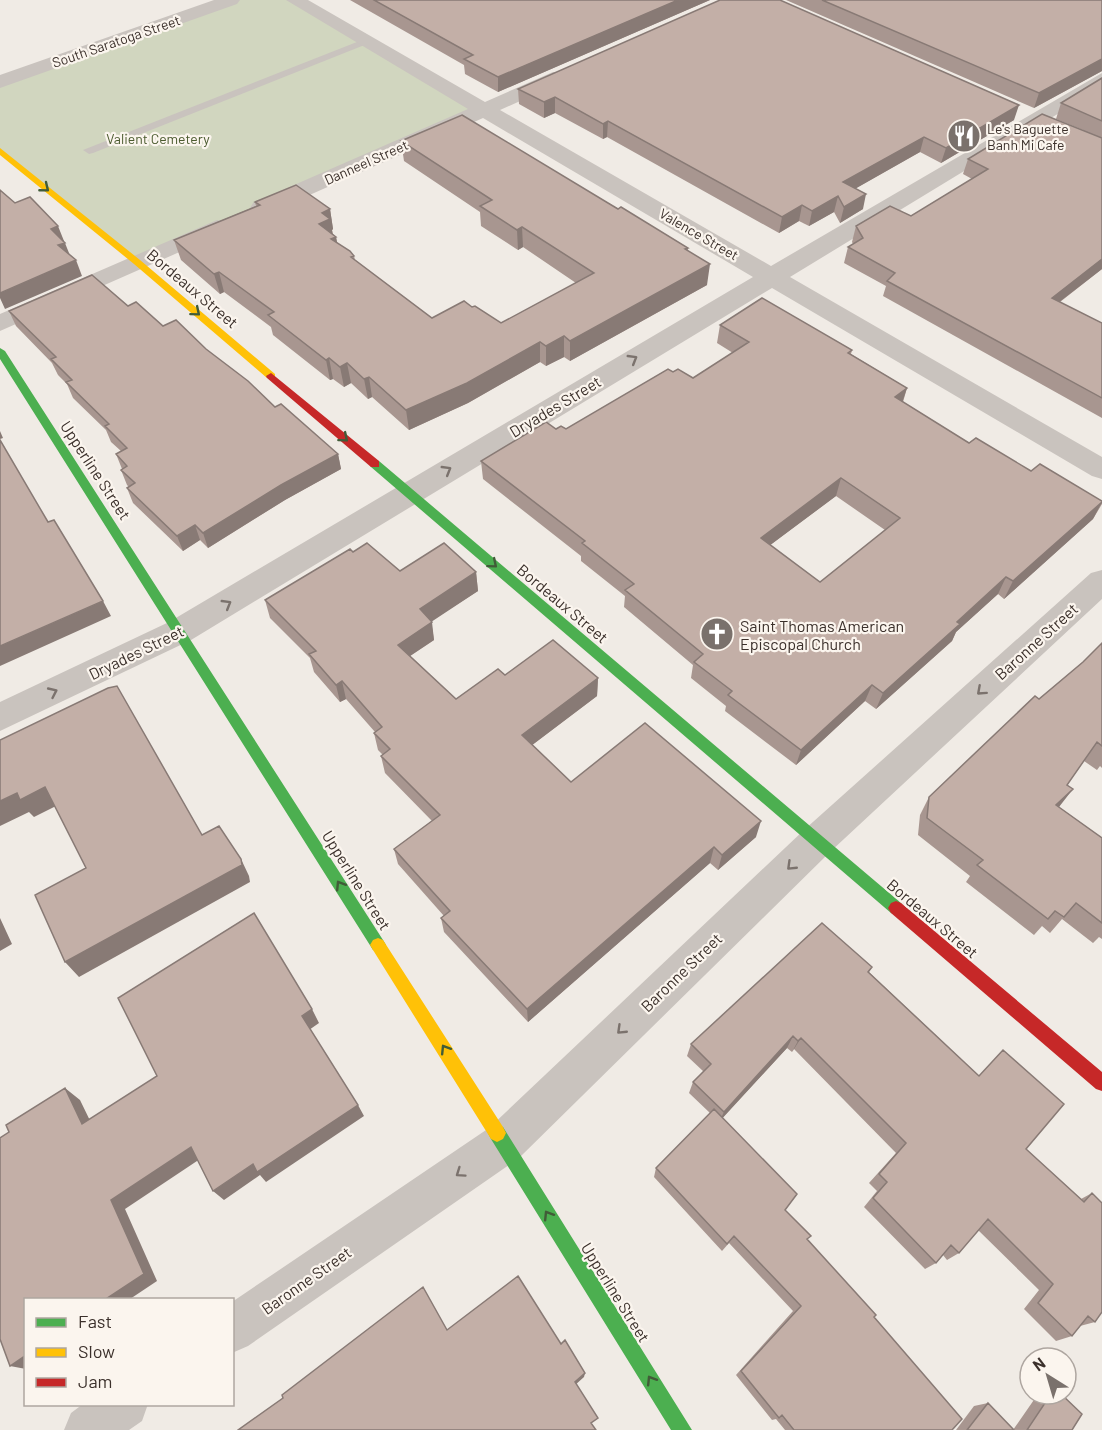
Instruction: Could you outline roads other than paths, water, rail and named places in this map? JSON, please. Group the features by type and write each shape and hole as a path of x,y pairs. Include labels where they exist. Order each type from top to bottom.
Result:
{"street":[{"name":"South Saratoga Street","path":"0,82 231,0"},
{"name":"Valence Street","path":"295,0 1102,469"},
{"name":"Danneel Street","path":"0,323 581,67"},
{"name":"Dryades Street","path":"0,717 180,632 1102,79"},
{"name":"Bordeaux Street","path":"0,150 137,262 1102,1083"},
{"name":"Upperline Street","path":"0,351 504,1143 682,1430"},
{"name":"Baronne Street","path":"234,1329 504,1143 817,841 1102,581"},
{"path":"88,1430 122,1406"}],"lane":[{"path":"89,150 366,42"}],"place":[{"name":"Le's Baguette Banh Mi Cafe","path":"964,136"},
{"name":"Saint Thomas American Episcopal Church","path":"717,634"}],"park label":[{"name":"Valient Cemetery","path":"158,138"}]}
